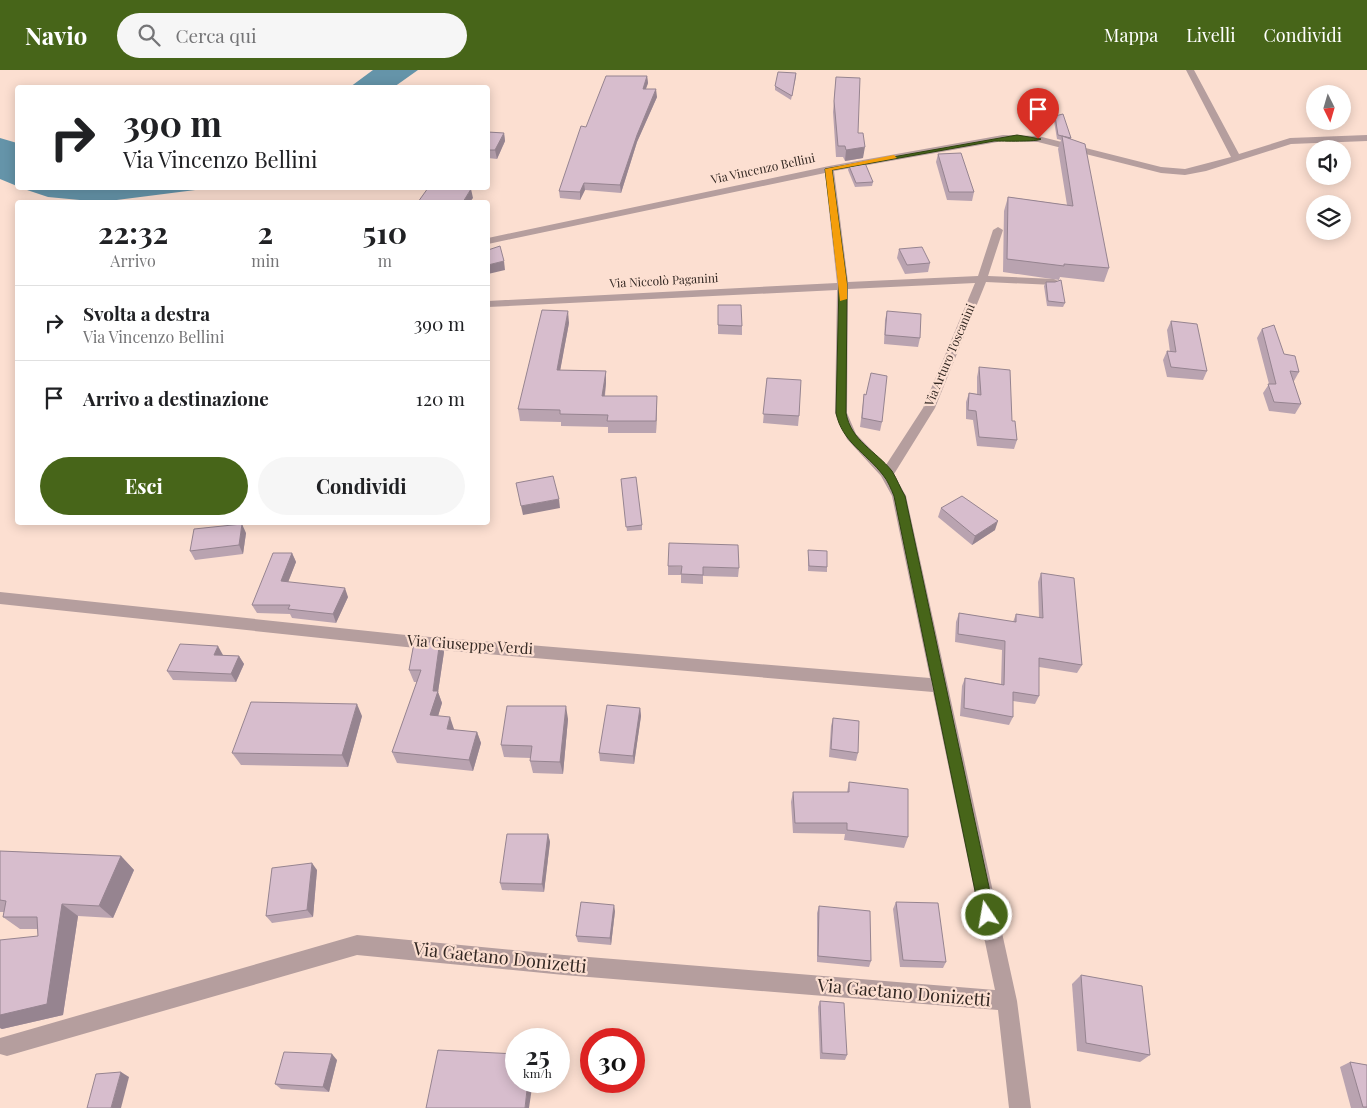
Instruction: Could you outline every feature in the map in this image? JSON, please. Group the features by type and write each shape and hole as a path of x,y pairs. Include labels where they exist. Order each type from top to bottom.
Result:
{"street":[{"path":"1190,70 1236,157"},
{"name":"Via Vincenzo Bellini","path":"490,240 828,169 1017,137 1038,139 1173,172 1197,170 1290,141 1367,138"},
{"path":"828,169 843,284 841,413 843,425 852,439 888,474 899,496 1007,1001 1019,1106"},
{"name":"Via Arturo Toscanini","path":"888,474 929,408 982,278 998,230"},
{"name":"Via Niccolò Paganini","path":"490,304 982,278 1054,282"},
{"name":"Via Giuseppe Verdi","path":"0,598 406,641 940,686"},
{"name":"Via Gaetano Donizetti","path":"7,1046 357,945 564,965 1007,1001"}],"water":[{"path":"373,70 418,70 397,85 353,85"},
{"path":"0,138 15,142 15,185 0,179"},
{"path":"27,190 195,190 117,200 80,200 48,197"}],"building":[{"path":"778,72 796,73 792,96 775,86"},
{"path":"606,76 647,76 643,89 656,89 637,135 620,185 584,183 580,192 559,191 581,126 586,127"},
{"path":"836,77 860,78 858,133 863,133 865,147 846,150 845,146 838,146 834,101"},
{"path":"1063,114 1071,138 1058,135 1055,116"},
{"path":"490,132 504,133 495,150 490,150"},
{"path":"1062,136 1085,144 1109,268 1064,264 1064,266 1007,259 1008,197 1073,206"},
{"path":"961,153 974,192 949,192 938,154"},
{"path":"865,163 873,182 856,183 849,166"},
{"path":"427,190 470,190 464,200 419,200"},
{"path":"500,246 504,261 490,264 490,249"},
{"path":"922,247 930,263 907,265 899,249"},
{"path":"1061,280 1065,303 1048,301 1046,282"},
{"path":"718,305 741,305 742,326 718,325"},
{"path":"542,310 568,311 557,370 606,371 602,396 657,396 656,421 607,421 608,415 560,414 560,410 518,409"},
{"path":"887,311 921,314 920,338 885,335"},
{"path":"1171,321 1197,324 1207,371 1171,367 1167,351 1176,352"},
{"path":"1274,325 1284,354 1295,356 1299,372 1290,371 1301,404 1274,402 1268,384 1276,384 1262,329"},
{"path":"979,367 1010,370 1012,421 1015,421 1017,440 979,437 976,411 968,410 969,393 981,395"},
{"path":"871,373 887,376 882,422 862,418 864,394 866,395"},
{"path":"767,378 801,380 799,416 763,414"},
{"path":"553,476 559,499 521,506 516,483"},
{"path":"636,477 642,525 626,527 621,479"},
{"path":"962,496 998,521 975,536 941,508"},
{"path":"242,525 239,545 190,551 194,529"},
{"path":"669,543 738,545 739,568 703,567 703,575 681,574 682,566 668,566"},
{"path":"808,550 827,551 827,567 809,566"},
{"path":"273,553 292,553 281,581 345,588 333,614 288,609 290,605 252,605"},
{"path":"1041,573 1074,578 1082,665 1039,658 1039,696 1013,692 1013,717 964,708 965,678 1004,685 1005,641 958,634 959,613 1016,622 1016,614 1043,618"},
{"path":"431,639 440,640 433,691 438,691 430,715 450,717 447,729 477,732 469,760 392,752 421,670 409,670 414,643 430,642"},
{"path":"180,644 218,646 214,655 239,656 231,674 167,671"},
{"path":"251,702 357,704 342,755 232,753"},
{"path":"607,705 640,708 633,756 599,753"},
{"path":"507,706 566,706 560,762 530,761 532,746 501,745"},
{"path":"833,718 859,721 858,753 831,749"},
{"path":"849,782 908,789 908,837 847,830 847,823 795,823 793,792 849,792"},
{"path":"507,834 548,834 542,884 500,883"},
{"path":"0,851 121,856 99,906 62,904 47,1004 0,1015 0,940 38,936 37,917 3,917 6,901 0,900"},
{"path":"312,863 307,910 266,916 272,868"},
{"path":"581,902 614,905 610,938 576,936"},
{"path":"896,902 938,903 946,962 903,960"},
{"path":"819,906 870,911 871,961 818,956"},
{"path":"1081,975 1142,986 1150,1055 1086,1043"},
{"path":"820,1001 844,1003 847,1055 822,1053"},
{"path":"438,1050 505,1053 505,1093 527,1093 525,1108 426,1108"},
{"path":"284,1052 332,1054 323,1087 275,1084"},
{"path":"1350,1062 1367,1065 1367,1107 1363,1107"},
{"path":"121,1072 111,1108 87,1108 96,1074"}],"slow traffic":[{"path":"843,299 843,284 828,169 894,157"}],"route":[{"path":"987,915 899,496 888,474 848,435 843,425 841,413 843,284 828,169 994,139 1017,137 1038,139"}]}
